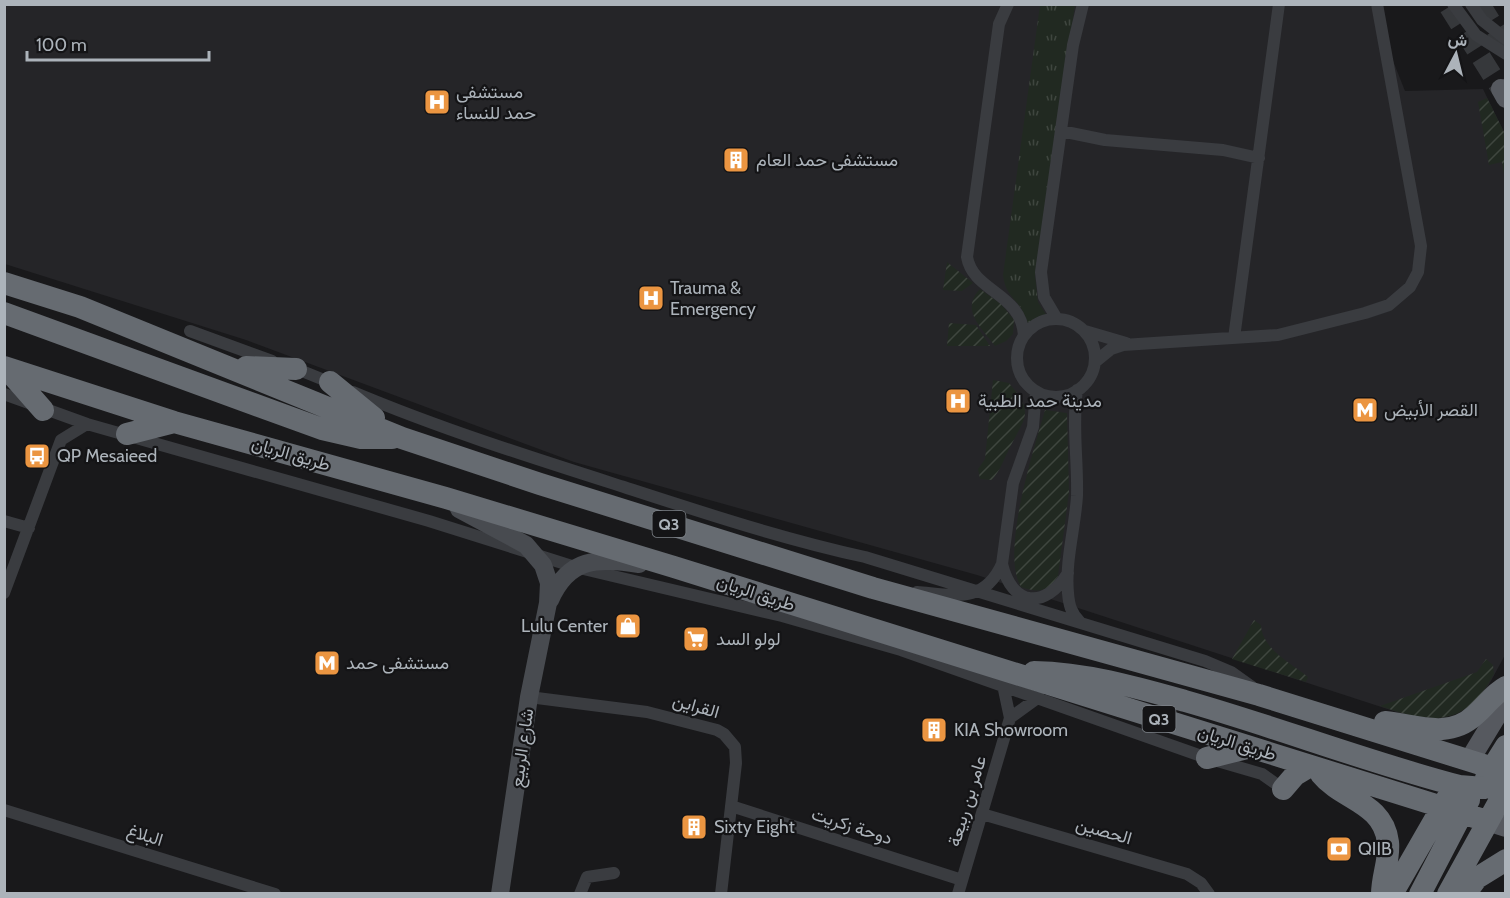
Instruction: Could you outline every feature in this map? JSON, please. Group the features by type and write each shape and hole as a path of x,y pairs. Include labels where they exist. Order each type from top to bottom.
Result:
{"highway":[{"name":"Q3","path":"4,284 80,307 218,361 402,438 540,484 873,588 1259,695 1347,723 1482,789"},
{"path":"4,313 322,429 361,438 402,438"},
{"path":"218,361 252,367 296,369"},
{"path":"5,367 48,412"},
{"name":"طريق الريان","path":"5,367 174,422 447,498 674,567 1006,678 1313,767 1482,789"},
{"path":"330,382 402,438"},
{"path":"127,434 174,422"},
{"path":"1006,678 1050,672 1112,681 1482,789"},
{"path":"1347,723 1379,722 1435,730 1450,729 1470,719 1506,687"},
{"path":"1420,894 1506,746"},
{"path":"1208,758 1251,748"},
{"path":"1283,789 1295,776 1313,767 1333,787 1362,802 1381,822 1386,834 1388,851 1382,894"},
{"path":"1448,894 1496,824 1482,789"},
{"path":"1392,894 1482,789"},
{"path":"1465,894 1477,878 1506,860"}],"main road":[{"path":"1482,789 1506,700"}],"street":[{"path":"1008,4 999,24 968,257 974,274 1017,310 1024,336"},
{"path":"1076,4 1077,21"},
{"path":"1057,319 1044,297 1041,272 1077,21 1083,4"},
{"path":"1234,338 1280,4"},
{"path":"1095,362 1110,349 1130,344 1295,332 1373,311 1404,294 1418,272 1420,246 1377,4"},
{"path":"1453,4 1486,39 1506,52"},
{"path":"1470,4 1482,20 1506,39"},
{"path":"1482,20 1486,39"},
{"path":"1061,131 1105,140 1130,140 1201,150 1222,157 1259,158"},
{"path":"1085,331 1093,346 1095,362 1089,378 1077,390 1057,396 1036,390 1024,380 1018,365 1018,350 1024,336 1042,321 1057,319 1072,322 1085,331 1130,344"},
{"path":"190,331 330,382 388,407 559,466 811,545 865,557 1219,666 1243,680 1259,695"},
{"path":"873,588 959,595 979,591 992,583 1002,564 1015,475 1033,427 1036,390"},
{"path":"1077,390 1074,421 1078,469 1077,499 1068,573 1070,607 1081,623"},
{"name":"طريق الريان","path":"4,394 48,412 87,424 429,521 536,556 782,616 1006,678 1039,698 1208,758 1262,774 1283,789"},
{"path":"48,412 61,440"},
{"path":"4,593 61,440 87,424"},
{"name":"شارع الربيع","path":"447,498 460,510 515,537 536,556 548,576 548,603 529,697 500,894"},
{"path":"4,521 28,528"},
{"path":"575,567 601,560 674,567"},
{"path":"1002,564 1012,589 1030,598 1048,596 1068,573"},
{"name":"شارع الربيع","path":"548,603 557,586 575,567"},
{"name":"عامر بن ربيعة","path":"958,894 1010,718 1006,678"},
{"name":"القراين","path":"529,697 663,716 724,734 730,740 737,755 721,894"},
{"path":"1010,718 1039,698"},
{"name":"دوحة زكريت","path":"731,806 962,880"},
{"name":"البلاغ","path":"4,810 275,894"},
{"name":"الحصين","path":"982,814 1187,874 1201,884 1209,894"},
{"path":"580,894 587,877 614,873"}],"shaded area":[{"name":"مدينة حمد الطبية","path":"5,5 1371,5 1405,91 1483,89 1505,134 1505,655 1486,690 1412,717 977,575 574,462 246,340 5,264"}],"green space":[{"path":"1040,5 1075,5 1035,275 1038,302 1047,316 1028,326 1022,310 1007,290 1003,275"},
{"path":"1487,98 1505,134 1505,180 1502,162 1489,165 1478,102"},
{"path":"947,262 973,283 962,291 943,290"},
{"path":"980,289 1001,304 1014,320 1013,334 1006,341 995,346 979,325 972,311 974,297"},
{"path":"949,323 976,325 990,346 947,346"},
{"path":"993,380 1009,383 1022,401 1025,415 992,480 980,479 978,469 985,459"},
{"path":"1045,410 1067,413 1069,492 1058,576 1047,588 1033,590 1021,587 1016,571 1014,550 1021,500"},
{"path":"1254,620 1261,625 1266,641 1272,648 1308,677 1306,682 1232,659"},
{"path":"1486,659 1493,665 1494,674 1483,692 1459,713 1431,718 1380,706 1477,672"}],"tunnel":[{"path":"1480,4 1506,46"},
{"path":"1449,7 1501,89"}],"place":[{"name":"مستشفى حمد للنساء","path":"437,102"},
{"name":"مستشفى حمد العام","path":"736,160"},
{"name":"Trauma & Emergency","path":"651,298"},
{"name":"مدينة حمد الطبية","path":"958,401"},
{"name":"القصر الأبيض","path":"1365,410"},
{"name":"QP Mesaieed","path":"37,456"},
{"name":"Lulu Center","path":"628,626"},
{"name":"لولو السد","path":"696,639"},
{"name":"مستشفى حمد","path":"327,663"},
{"name":"KIA Showroom","path":"934,730"},
{"name":"Sixty Eight","path":"694,827"},
{"name":"QIIB","path":"1339,849"}]}
